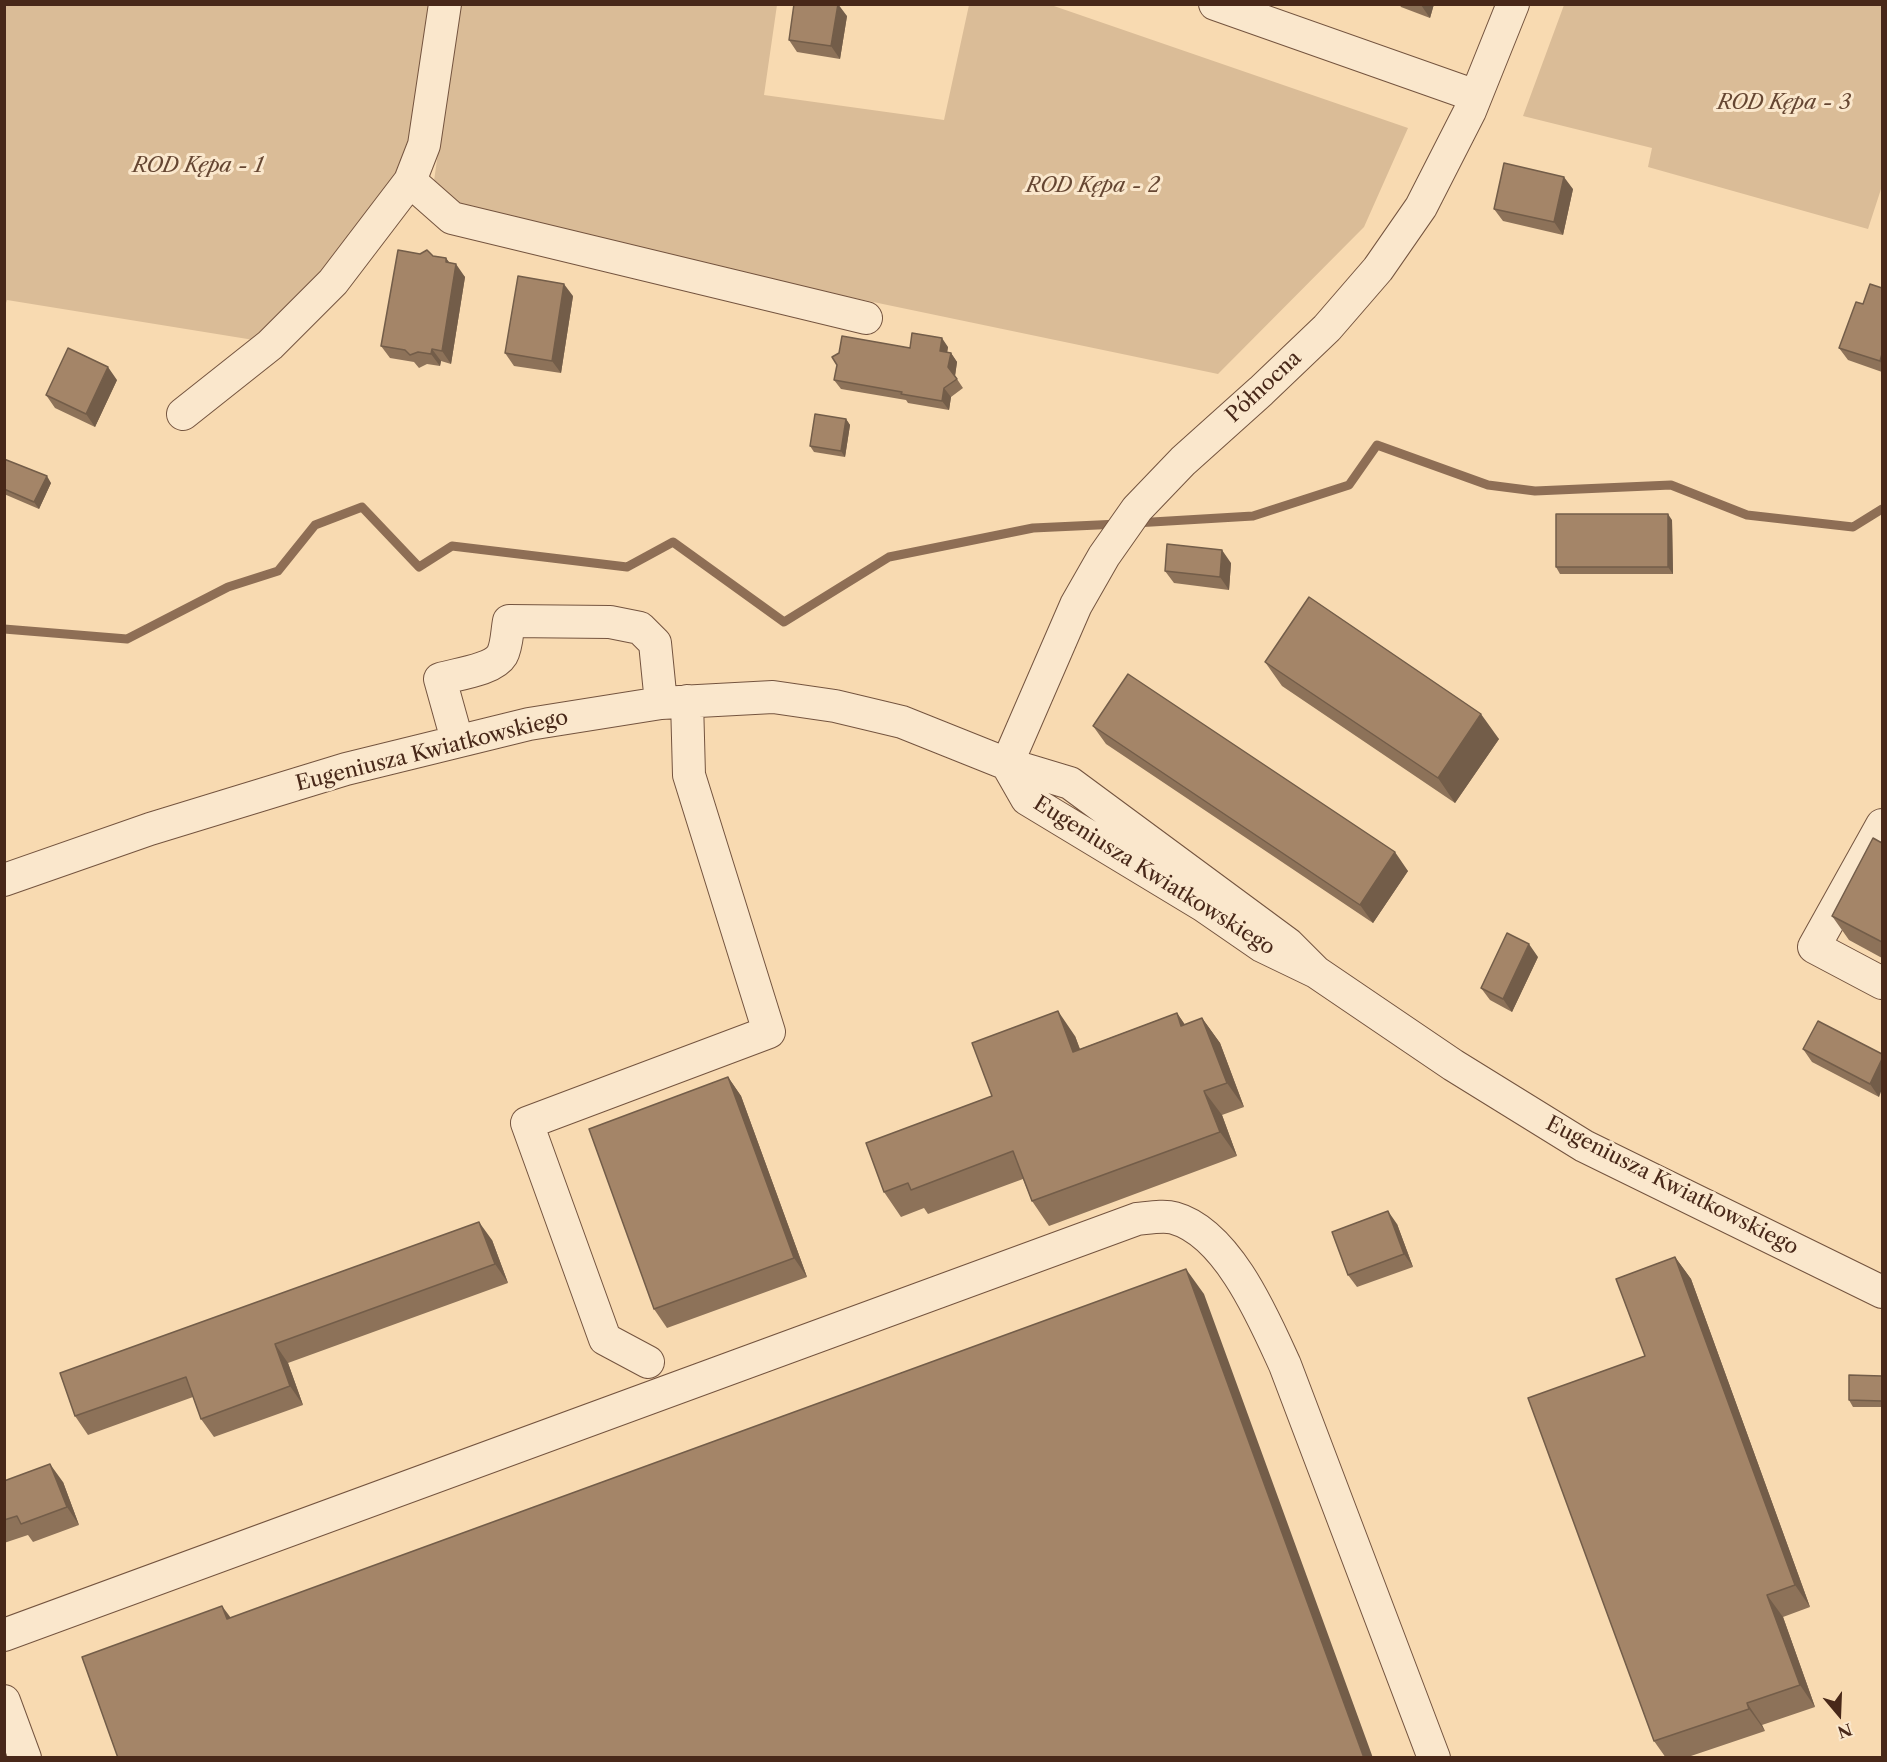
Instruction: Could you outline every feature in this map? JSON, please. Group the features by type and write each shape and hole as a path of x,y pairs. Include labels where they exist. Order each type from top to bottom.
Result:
{"street":[{"path":"183,414 270,345 333,282 410,181 424,145 445,4"},
{"path":"1215,4 1476,96"},
{"name":"Północna","path":"1007,764 1076,605 1112,544 1137,509 1183,461 1261,392 1327,328 1378,269 1421,207 1470,111 1513,4"},
{"path":"410,181 452,218 866,318"},
{"path":"457,740 440,679 496,662 503,653 509,621 610,622 640,628 655,643 674,702 689,775 769,1032 527,1123 605,1339 648,1362"},
{"name":"Eugeniusza Kwiatkowskiego","path":"4,880 161,826 346,769 529,724 674,702 773,697 835,706 902,722 1007,764 1070,783 1288,944 1316,972 1453,1065 1584,1146 1882,1292"},
{"path":"1882,825 1814,947 1882,983"},
{"path":"4,1635 1137,1219 1173,1217 1202,1231 1227,1258 1263,1316 1285,1365 1434,1758"},
{"path":"4,1701 25,1758"}],"green space":[{"name":"ROD Kępa - 1","path":"5,5 431,5 407,165 303,294 260,341 7,300 5,306"},
{"name":"ROD Kępa - 2","path":"459,5 777,5 764,95 944,120 969,5 1051,5 1408,128 1364,227 1218,374 471,218 433,188"},
{"name":"ROD Kępa - 3","path":"1564,5 1882,5 1882,186 1868,229 1648,167 1652,148 1523,116"}],"building":[{"path":"794,4 838,4 831,46 789,40"},
{"path":"1504,163 1564,177 1554,222 1494,209"},
{"path":"398,250 420,254 427,250 433,256 446,258 446,262 456,264 442,351 432,349 431,354 418,352 410,355 405,350 381,346"},
{"path":"518,276 564,284 552,361 505,353"},
{"path":"1870,284 1882,288 1882,354 1880,361 1839,348 1856,302 1863,304"},
{"path":"912,333 942,338 940,351 951,353 948,367 957,379 944,388 942,401 834,380 837,365 832,357 839,353 842,336 910,348"},
{"path":"68,348 108,367 86,414 46,395"},
{"path":"815,414 846,419 841,451 810,446"},
{"path":"4,459 47,476 34,502 4,489"},
{"path":"1556,514 1668,514 1668,567 1556,567"},
{"path":"1167,544 1222,550 1220,577 1165,571"},
{"path":"1309,597 1481,714 1438,778 1265,662"},
{"path":"1128,674 1395,852 1360,905 1093,726"},
{"path":"1873,838 1882,843 1882,942 1832,916"},
{"path":"1507,933 1529,944 1503,999 1481,988"},
{"path":"1058,1011 1073,1052 1177,1013 1181,1026 1202,1018 1227,1083 1204,1091 1220,1132 1032,1201 1013,1151 911,1190 908,1183 884,1192 866,1143 992,1096 972,1043"},
{"path":"1818,1021 1882,1054 1882,1059 1870,1084 1803,1049"},
{"path":"728,1077 794,1258 654,1309 589,1129"},
{"path":"1388,1211 1404,1254 1348,1275 1332,1232"},
{"path":"479,1222 495,1264 275,1344 290,1386 201,1419 186,1377 75,1416 60,1373"},
{"path":"1675,1257 1795,1585 1767,1595 1800,1685 1747,1703 1749,1709 1654,1741 1528,1398 1645,1356 1616,1279"},
{"path":"1186,1269 1364,1758 118,1758 82,1657 222,1606 227,1619"},
{"path":"1849,1375 1882,1376 1882,1401 1849,1400"},
{"path":"50,1464 67,1507 21,1524 17,1516 4,1520 4,1481"}],"waterway":[{"path":"1135,523 1253,516 1349,485 1377,445 1488,485 1535,491 1671,485 1747,515 1853,527 1882,509"},
{"path":"4,629 127,639 228,587 278,571 315,525 362,507 419,567 452,546 627,567 673,542 784,622 889,557 1033,528 1119,524"}]}
